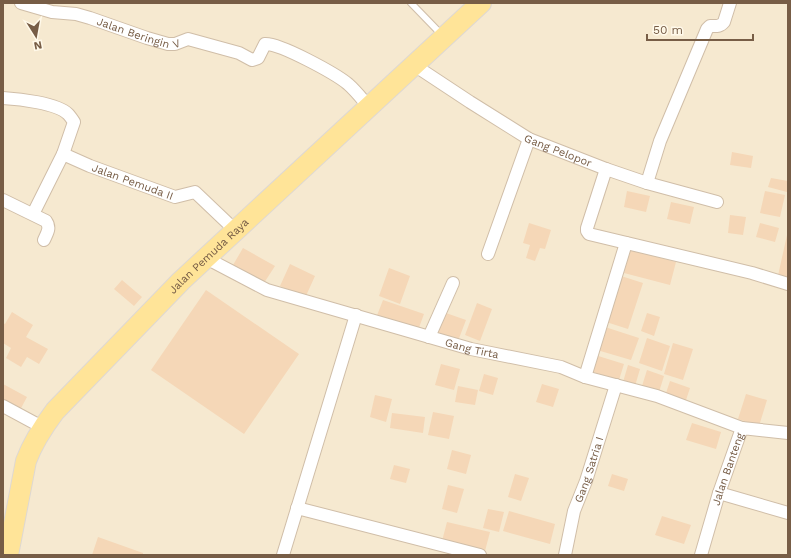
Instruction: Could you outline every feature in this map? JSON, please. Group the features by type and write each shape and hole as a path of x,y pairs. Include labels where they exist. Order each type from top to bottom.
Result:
{"main road":[{"name":"Jalan Pemuda Raya","path":"8,555 8,528 26,461 31,447 42,427 55,411 148,315 206,258 481,3"}],"street":[{"name":"Jalan Beringin V","path":"21,3 52,12 76,14 168,44 176,44 188,39 239,53 252,60 258,58 266,44 280,47 326,69 348,84 369,107"},
{"path":"647,183 660,141 707,29 710,26 722,25 730,3"},
{"name":"Gang Pelopor","path":"414,65 470,102 529,138 606,169 647,183 717,202"},
{"path":"3,98 59,107 68,114 74,122 64,154 33,214"},
{"path":"488,254 529,138"},
{"name":"Jalan Pemuda II","path":"64,154 90,166 175,197 195,192 236,231"},
{"path":"606,169 587,231 589,234 752,273 788,284"},
{"path":"3,200 46,221 49,225 44,240"},
{"path":"585,377 626,243"},
{"name":"Gang Tirta","path":"206,258 267,290 471,349 561,367 585,377 658,396 742,428"},
{"path":"429,337 454,283"},
{"path":"283,555 356,315"},
{"name":"Gang Satria I","path":"565,555 574,511 586,482 616,384"},
{"path":"3,406 42,427"},
{"name":"Jalan Banteng","path":"701,555 719,493 742,428 788,434"},
{"path":"719,493 788,513"},
{"path":"297,508 480,555"}],"lane":[{"path":"411,3 444,38"}],"shaded area":[{"path":"3,3 788,3 788,555 3,555"}],"building":[{"path":"732,152 753,156 751,168 730,165"},
{"path":"771,178 788,181 787,192 768,187"},
{"path":"627,191 650,196 646,212 624,207"},
{"path":"765,191 785,195 780,217 760,213"},
{"path":"671,202 694,207 690,224 667,219"},
{"path":"730,215 746,217 743,235 728,233"},
{"path":"529,223 551,230 545,249 540,248 535,261 526,258 530,245 523,243"},
{"path":"760,223 779,228 775,242 756,237"},
{"path":"788,235 788,282 777,280"},
{"path":"243,248 275,266 264,283 233,265"},
{"path":"630,250 676,262 670,285 624,273"},
{"path":"290,264 315,276 305,298 280,286"},
{"path":"389,268 410,276 400,304 379,296"},
{"path":"618,275 643,283 628,329 603,321"},
{"path":"122,280 142,297 134,306 114,289"},
{"path":"206,290 299,354 244,434 151,370"},
{"path":"383,300 424,314 417,333 376,318"},
{"path":"477,303 492,309 480,341 465,335"},
{"path":"12,312 33,325 26,337 48,349 39,364 27,357 21,367 6,358 11,348 3,343 3,323 5,324"},
{"path":"443,312 466,320 458,341 436,333"},
{"path":"647,313 660,317 654,336 641,331"},
{"path":"605,327 639,338 631,360 597,350"},
{"path":"647,338 670,346 662,371 639,363"},
{"path":"673,343 693,349 683,380 664,374"},
{"path":"595,355 624,364 619,380 590,371"},
{"path":"441,364 460,369 454,390 435,385"},
{"path":"628,365 640,369 635,386 623,382"},
{"path":"647,370 664,376 659,392 642,386"},
{"path":"484,374 498,378 493,395 479,391"},
{"path":"670,381 690,388 685,403 665,396"},
{"path":"3,384 27,397 19,412 3,404"},
{"path":"542,384 559,389 553,407 536,402"},
{"path":"458,386 478,390 475,405 455,402"},
{"path":"746,394 767,400 759,426 738,419"},
{"path":"375,395 392,399 386,422 370,417"},
{"path":"433,412 454,416 449,439 428,435"},
{"path":"392,413 425,417 423,433 390,428"},
{"path":"692,423 721,432 716,449 686,440"},
{"path":"452,450 471,455 466,474 447,469"},
{"path":"394,465 410,469 406,483 390,479"},
{"path":"515,474 529,478 521,501 508,497"},
{"path":"612,474 628,479 624,491 608,486"},
{"path":"448,485 464,489 457,513 442,509"},
{"path":"488,509 504,512 499,532 483,528"},
{"path":"509,511 555,524 550,544 503,531"},
{"path":"662,516 691,525 684,544 655,535"},
{"path":"447,522 490,532 485,551 442,541"},
{"path":"98,537 143,553 143,555 92,555"}]}
